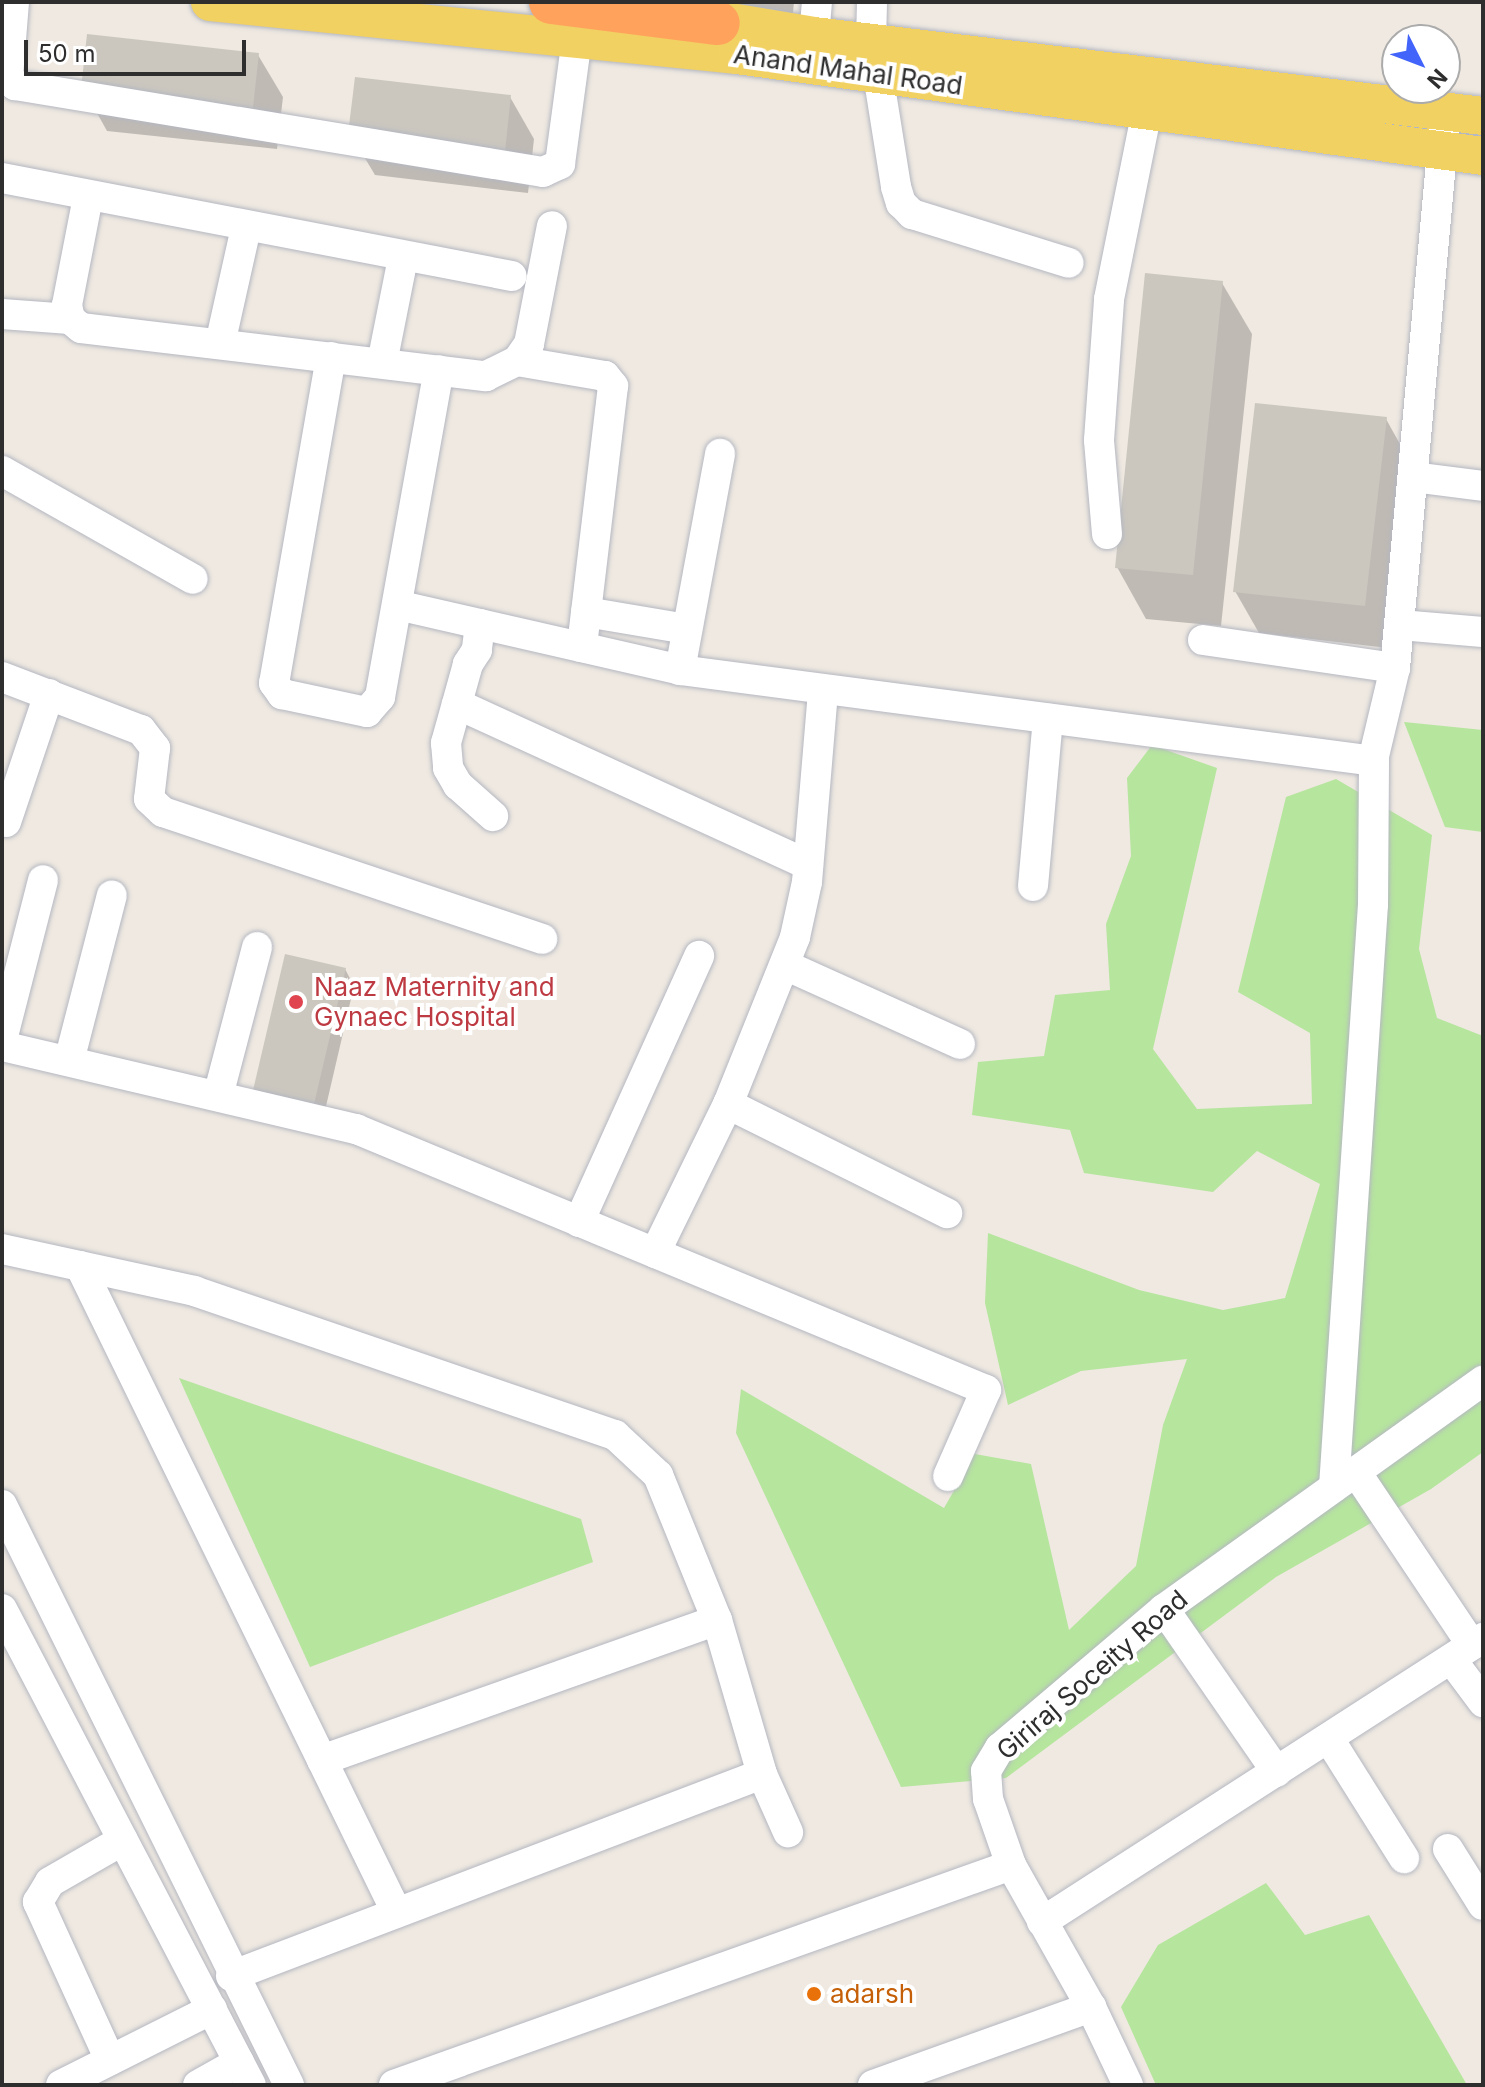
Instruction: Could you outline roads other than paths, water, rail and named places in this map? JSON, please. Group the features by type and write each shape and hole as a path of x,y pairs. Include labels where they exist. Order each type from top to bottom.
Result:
{"highway":[{"path":"571,15 718,23"}],"main road":[{"name":"Anand Mahal Road","path":"210,2 571,15 867,53 1483,116"},
{"name":"Anand Mahal Road","path":"648,2 718,23 815,19 867,53 1147,111 1483,156"}],"street":[{"path":"14,2 8,77 15,85 543,172 560,164 571,15"},
{"path":"872,2 867,53 901,203 912,214 1069,263"},
{"path":"1107,534 1099,440 1109,299 1147,111"},
{"path":"1446,112 1400,625 1395,668 1374,756 1373,905 1345,1480 1469,1648 1483,1702"},
{"path":"2,178 246,228 512,276"},
{"path":"70,319 67,305 88,197"},
{"path":"517,361 537,323 552,226"},
{"path":"220,344 246,228"},
{"path":"382,363 403,258"},
{"path":"2,314 70,319 81,328 486,376 517,361 605,376 613,386 582,647"},
{"path":"331,357 275,688 296,697 373,710 397,605 439,370"},
{"path":"680,670 720,454"},
{"path":"2,471 193,579"},
{"path":"1413,477 1483,486"},
{"path":"397,605 680,670 1366,760 1374,756"},
{"path":"586,612 687,629"},
{"path":"480,624 477,650 446,743 448,768 458,785 493,816"},
{"path":"1400,625 1483,632"},
{"path":"1203,640 1395,668"},
{"path":"2,677 141,730 152,739 149,799 163,812 542,939"},
{"path":"655,1253 728,1104 785,965 808,865 823,690"},
{"path":"6,822 49,694"},
{"path":"457,704 808,865"},
{"path":"1033,886 1048,719"},
{"path":"43,880 2,1043 356,1129 986,1390 948,1476"},
{"path":"69,1061 112,895"},
{"path":"218,1096 257,947"},
{"path":"579,1222 699,956"},
{"path":"785,965 960,1044"},
{"path":"728,1104 947,1213"},
{"path":"2,1249 194,1291 615,1435 658,1475 717,1620 762,1774 788,1832"},
{"path":"80,1266 397,1913"},
{"name":"Giriraj Soceity Road","path":"1128,2085 1091,2007 1011,1865 988,1799 986,1771 1000,1748 1164,1609 1345,1480 1479,1394"},
{"path":"2,1505 231,1976 289,2085"},
{"path":"2,1609 245,2073 198,2085"},
{"path":"1164,1609 1277,1772"},
{"path":"322,1760 717,1620"},
{"path":"1042,1922 1469,1648"},
{"path":"1329,1739 1404,1858"},
{"path":"231,1976 762,1774"},
{"path":"110,2060 38,1902 50,1882 123,1840"},
{"path":"1448,1849 1483,1905"},
{"path":"394,2085 1011,1865"},
{"path":"873,2085 1091,2007"},
{"path":"61,2085 212,2009"}],"place":[{"name":"Naaz Maternity and Gynaec Hospital","path":"296,1002"},
{"name":"adarsh","path":"814,1994"}]}
